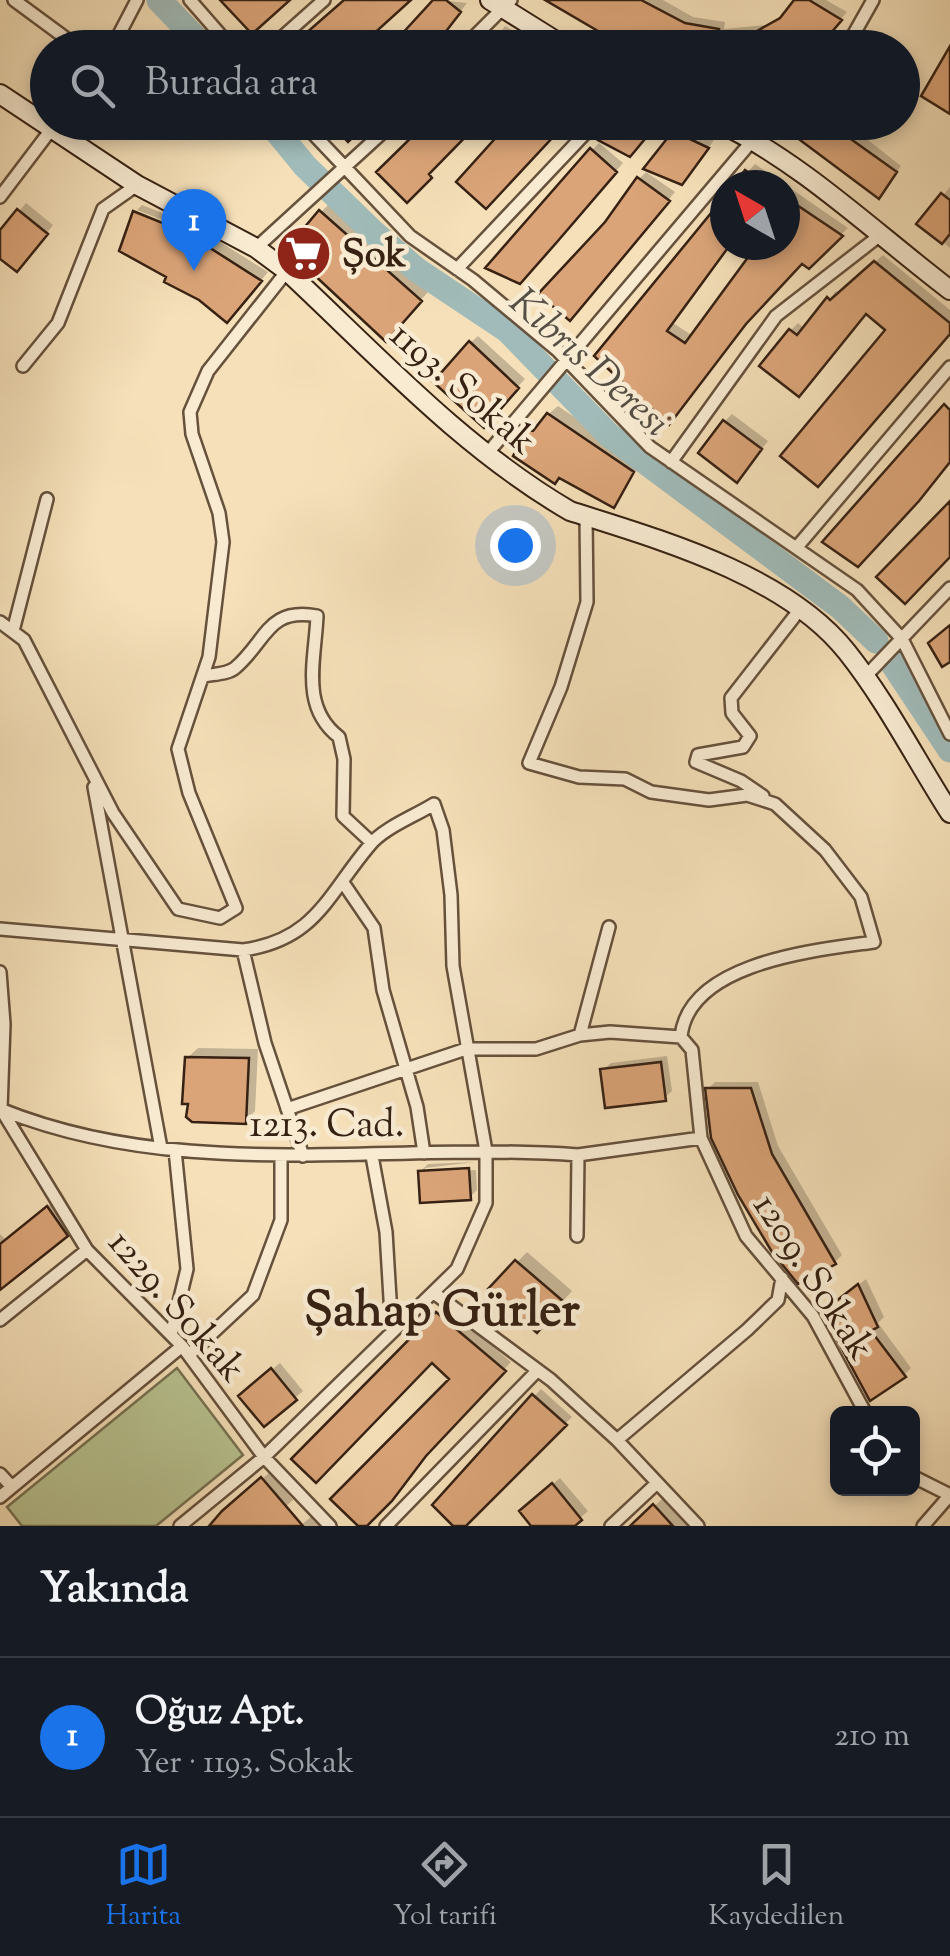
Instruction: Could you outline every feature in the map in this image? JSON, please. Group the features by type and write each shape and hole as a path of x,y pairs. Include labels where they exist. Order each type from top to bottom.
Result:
{"street":[{"path":"0,9 10,0 53,30"},
{"path":"121,30 137,0"},
{"path":"190,0 216,30"},
{"path":"290,30 324,0"},
{"path":"856,30 873,0"},
{"path":"479,30 501,3 541,30"},
{"name":"1193. Sokak","path":"0,94 30,116"},
{"path":"0,196 43,140"},
{"name":"1193. Sokak","path":"64,140 137,185 256,248 287,271 460,436 550,500 743,574 801,608 847,652 950,813"},
{"path":"318,140 410,236 457,268 568,362 650,447 857,590 902,639 950,734"},
{"path":"256,248 374,140"},
{"path":"457,268 579,140"},
{"path":"486,455 542,386 568,362 749,140"},
{"path":"754,140 950,290"},
{"path":"22,366 58,323 103,209 137,185"},
{"path":"672,462 776,316 879,236"},
{"path":"0,622 24,640 91,773 178,908 220,918 236,908 189,794 178,749 204,676 223,542 219,513 192,434 190,412 208,370 287,271"},
{"path":"797,548 950,367"},
{"path":"12,631 47,498"},
{"path":"586,516 588,602 561,687 530,764 580,776 626,779 652,792 710,800 746,795 775,804"},
{"path":"864,678 950,588"},
{"path":"288,1109 466,1049 536,1049 580,1034 681,1037 682,1024 702,995 719,981 807,951 874,942 861,897 825,850 775,804 741,781 696,762 698,755 732,752 750,736 732,713 732,698 801,608"},
{"path":"204,676 232,671 276,621 294,612 317,616 312,705 324,726 339,737 344,760 343,816 371,842"},
{"path":"91,773 160,1148"},
{"path":"0,929 243,950 276,945 302,930 344,884 371,842 434,804 443,830 453,966 486,1150 486,1204 457,1269 264,1457 180,1526"},
{"path":"344,884 374,928 383,990 417,1107 424,1154"},
{"path":"580,1034 609,927"},
{"path":"243,950 303,1156"},
{"path":"0,972 0,1109"},
{"name":"1209. Sokak","path":"681,1037 692,1050 701,1138 746,1236 813,1316 862,1406"},
{"name":"1213. Cad.","path":"0,1109 90,1138 174,1150 281,1156 486,1150 578,1154 701,1138"},
{"name":"1229. Sokak","path":"0,1109 87,1250 185,1351 264,1457 330,1526"},
{"path":"171,1336 187,1269 174,1150"},
{"path":"576,1236 578,1154"},
{"path":"0,1497 253,1295 281,1220 281,1156"},
{"path":"372,1156 386,1232 392,1332"},
{"path":"0,1320 87,1250"},
{"path":"617,1440 778,1300 782,1278"},
{"path":"434,1293 551,1380 617,1440 698,1526"},
{"path":"386,1526 536,1372"},
{"path":"0,1474 12,1487"},
{"path":"920,1480 950,1495 923,1526"},
{"path":"611,1526 657,1483"}],"green space":[{"path":"177,1368 243,1455 156,1526 22,1526 7,1507"}],"building":[{"path":"220,0 290,0 256,30 248,30"},
{"path":"344,0 411,0 378,30 310,30"},
{"path":"433,0 446,0 461,12 447,30 406,30"},
{"path":"545,0 641,0 685,23 719,29 719,30 596,30"},
{"path":"794,0 809,0 842,20 833,30 759,30 780,18"},
{"path":"950,46 950,114 921,96"},
{"path":"409,140 462,140 407,203 376,172"},
{"path":"494,140 550,140 486,209 456,182"},
{"path":"598,140 644,140 630,157"},
{"path":"666,140 692,140 709,148 682,185 643,169"},
{"path":"800,140 852,140 897,172 879,199"},
{"path":"590,148 617,172 557,242 520,284 485,268"},
{"path":"637,177 670,201 570,321 538,294 605,222"},
{"path":"941,193 950,200 950,234 942,244 916,224"},
{"path":"800,207 843,236 809,269 802,264 746,324 669,425 594,356 710,214 710,260 719,260 667,331 685,343 746,260 800,260"},
{"path":"17,209 48,234 17,272 0,259 0,230"},
{"path":"319,210 422,301 386,342 296,258 298,235"},
{"path":"133,211 185,232 262,281 227,323 199,300 164,282 166,277 119,251"},
{"path":"874,261 950,323 950,334 818,487 780,456 885,330 866,314 799,397 759,366 789,329 797,335 827,297 830,300"},
{"path":"469,341 519,388 484,428 433,382"},
{"path":"944,404 950,410 950,462 858,567 822,542"},
{"path":"547,413 634,472 614,508 559,478 555,484 513,456 527,430 533,431"},
{"path":"723,420 762,449 737,483 698,453"},
{"path":"950,501 950,557 905,604 876,577"},
{"path":"950,625 950,662 942,667 928,643"},
{"path":"185,1057 249,1058 246,1124 192,1122 186,1117 188,1104 182,1104"},
{"path":"661,1062 666,1101 605,1108 600,1069"},
{"path":"705,1088 751,1088 772,1154 836,1264 798,1284 772,1252 738,1195 711,1138"},
{"path":"469,1168 471,1200 420,1203 418,1171"},
{"path":"47,1206 68,1236 0,1290 0,1244"},
{"path":"515,1260 564,1302 537,1333 488,1289"},
{"path":"858,1284 878,1327 871,1331 906,1377 870,1401 822,1312"},
{"path":"436,1312 506,1371 426,1456 392,1501 367,1526 358,1526 330,1499 449,1379 432,1363 316,1483 291,1459"},
{"path":"271,1368 297,1400 264,1427 238,1396"},
{"path":"532,1394 567,1425 466,1526 453,1526 432,1505"},
{"path":"261,1477 303,1526 209,1526 222,1511"},
{"path":"552,1483 582,1520 575,1526 531,1526 519,1511"},
{"path":"653,1504 673,1526 630,1526"}],"waterway":[{"name":"Kıbrıs Deresi","path":"159,0 188,30"},
{"name":"Kıbrıs Deresi","path":"284,140 305,166 417,270 507,330 609,435 840,607 876,641"},
{"name":"Kıbrıs Deresi","path":"889,658 950,750"}],"place":[{"name":"Şok","path":"303,253"},
{"name":"Oğuz Apt.","path":"194,271"}],"district":[{"name":"Şahap Gürler","path":"442,1308"}]}
